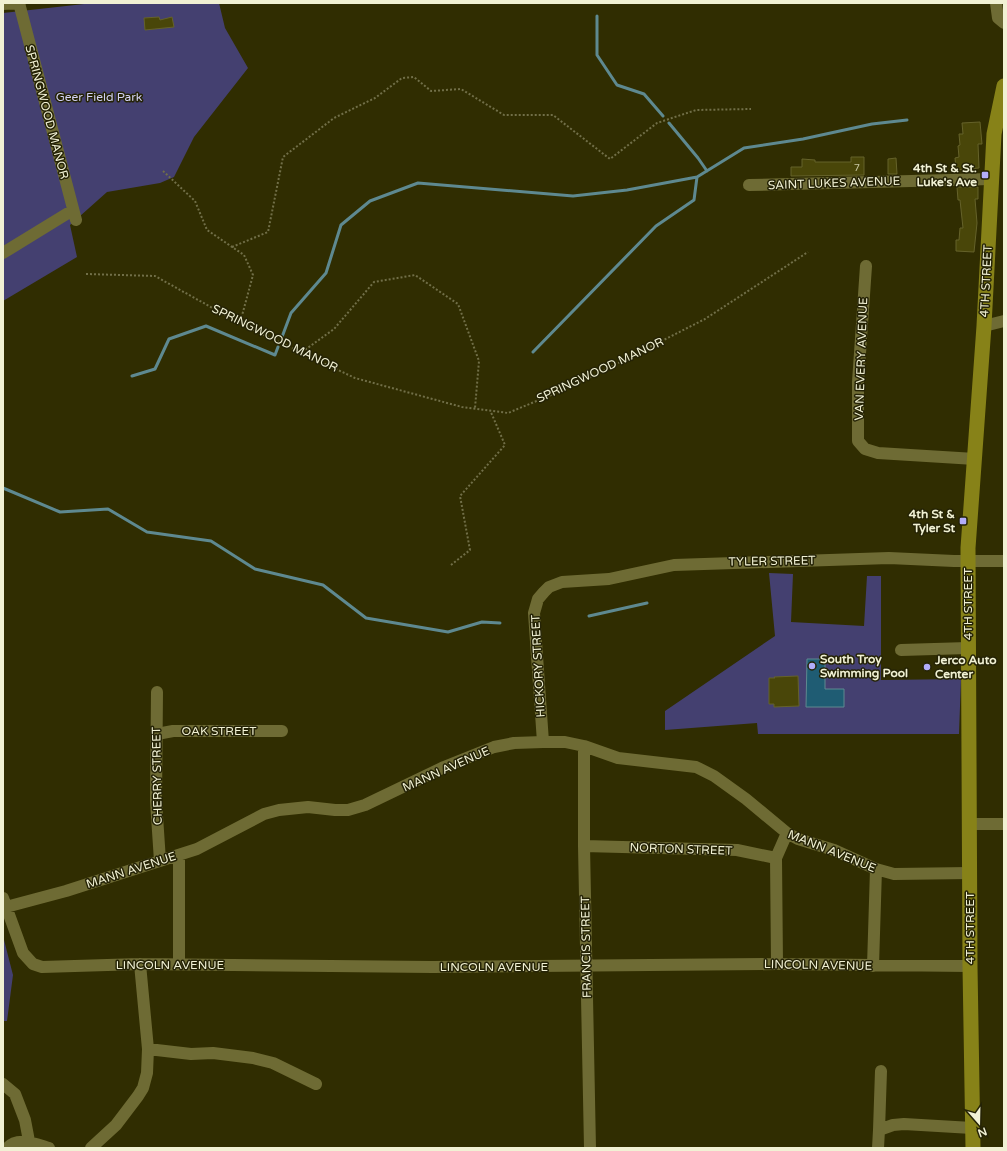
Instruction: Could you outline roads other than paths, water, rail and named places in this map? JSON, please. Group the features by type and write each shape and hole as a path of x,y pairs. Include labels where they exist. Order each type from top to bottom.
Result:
{"main road":[{"name":"4TH STREET","path":"973,1148 970,966 968,562 984,326 994,134 1004,86"}],"street":[{"path":"3,4 19,3"},
{"name":"SPRINGWOOD MANOR","path":"3,253 75,215 19,3"},
{"path":"996,3 998,18 1004,23"},
{"name":"SAINT LUKES AVENUE","path":"749,185 991,179"},
{"name":"VAN EVERY AVENUE","path":"866,266 858,382 858,441 865,449 878,453 975,459"},
{"path":"984,326 1004,321"},
{"name":"TYLER STREET","path":"544,592 549,587 562,582 609,579 674,565 889,558 968,562 1004,562"},
{"name":"HICKORY STREET","path":"543,742 534,613 538,599 544,592"},
{"path":"901,650 968,648"},
{"name":"CHERRY STREET","path":"157,692 156,801 160,861"},
{"name":"OAK STREET","path":"157,734 173,731 282,731"},
{"name":"MANN AVENUE","path":"5,902 66,891 197,849 264,814 279,810 308,807 348,810 364,805 444,767 494,747 514,743 543,742 565,742 584,746 618,758 696,767 714,776 746,799 787,833 798,839 834,850 876,869 894,874 970,872"},
{"name":"FRANCIS STREET","path":"584,746 584,846 590,1148"},
{"path":"970,824 1004,824"},
{"path":"777,964 776,858 787,833"},
{"name":"NORTON STREET","path":"584,846 737,850 776,858"},
{"path":"179,855 179,964"},
{"path":"873,966 876,869"},
{"name":"LINCOLN AVENUE","path":"5,902 23,953 33,964 42,967 140,964 433,968 777,964 970,966"},
{"path":"91,1148 116,1125 143,1088 147,1073 148,1049 140,964"},
{"path":"148,1049 191,1054 213,1053 253,1058 273,1063 316,1084"},
{"path":"878,1148 881,1071"},
{"path":"3,1084 15,1094 25,1120 29,1141"},
{"path":"879,1130 893,1124 972,1128"},
{"path":"7,1148 15,1143 29,1141 49,1148"}],"water":[{"name":"South Troy Swimming Pool","path":"807,659 825,659 825,689 844,689 844,707 806,707"}],"waterway":[{"path":"597,16 597,55 617,85 644,94 663,116"},
{"path":"282,337 291,313 326,273 341,225 370,201 418,183 573,196 627,190 697,177 744,148 803,139 872,124 907,120"},
{"path":"669,123 707,171"},
{"path":"533,352 656,226 694,200 697,177"},
{"path":"132,376 155,369 169,339 206,326 275,355 278,347"},
{"path":"3,488 60,512 108,509 147,532 211,541 255,569 323,585 366,618 448,632 482,622 500,623"},
{"path":"589,616 647,603"}],"place":[{"name":"4th St & St. Luke's Ave","path":"985,175"},
{"name":"4th St & Tyler St","path":"963,521"},
{"name":"South Troy Swimming Pool","path":"812,666"},
{"name":"Jerco Auto Center","path":"927,667"}],"park label":[{"name":"Geer Field Park","path":"99,97"}]}
